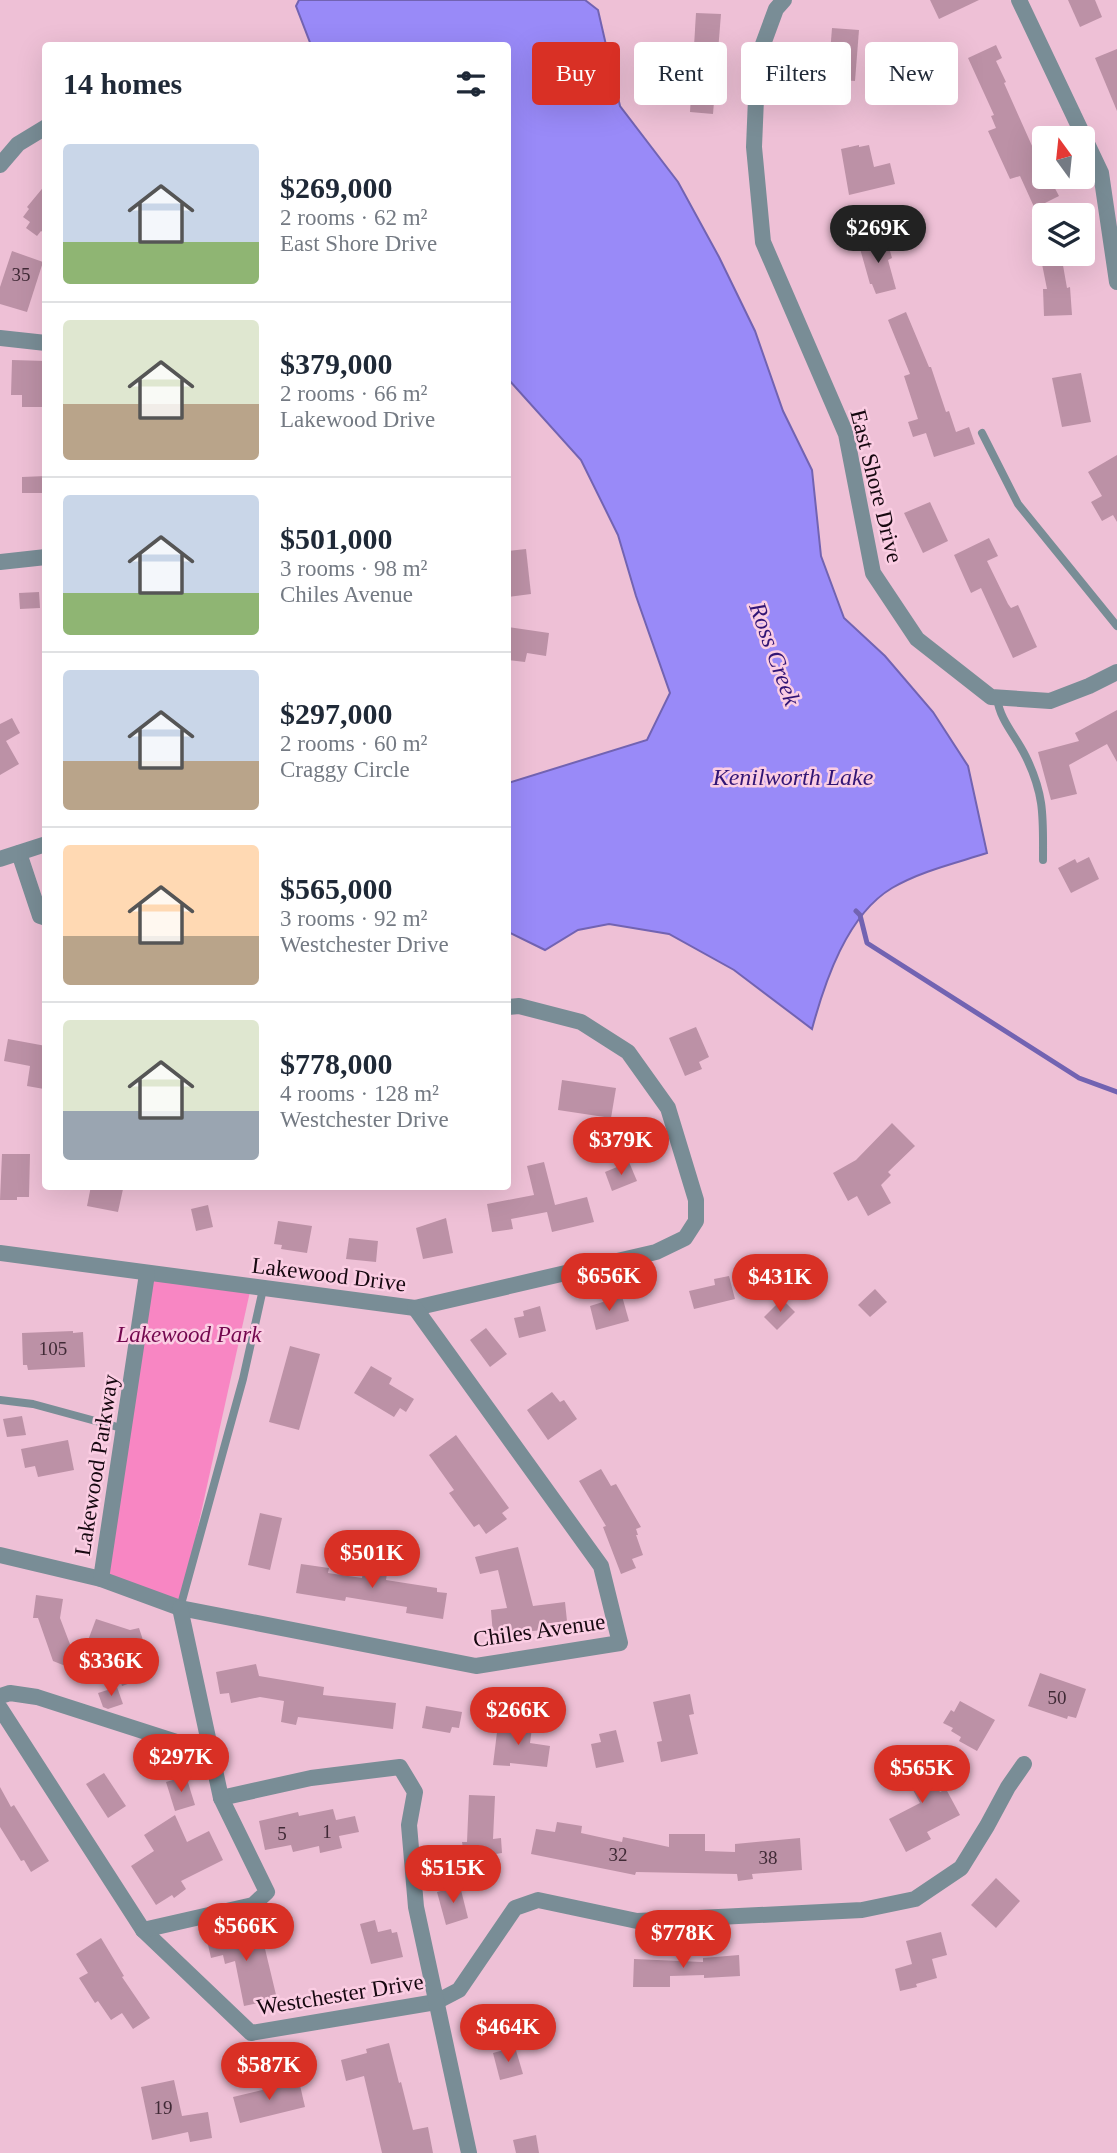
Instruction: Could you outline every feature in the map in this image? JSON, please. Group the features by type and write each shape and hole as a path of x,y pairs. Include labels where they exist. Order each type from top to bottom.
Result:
{"street":[{"name":"East Shore Drive","path":"784,0 776,9 757,74 754,147 764,242 846,434 873,573 917,639 992,697 997,698"},
{"path":"1019,0 1101,173 1117,282"},
{"path":"0,165 18,144 42,129"},
{"path":"0,338 42,343"},
{"path":"0,562 42,557"},
{"path":"997,698 1050,701 1089,687 1117,672"},
{"path":"0,859 42,845"},
{"path":"19,853 42,917"},
{"name":"Lakewood Drive","path":"0,1253 415,1308 656,1252 685,1238 696,1221 696,1200 668,1108 628,1052 581,1022 519,1006 511,1007"},
{"name":"Lakewood Parkway","path":"101,1579 146,1274"},
{"name":"Chiles Avenue","path":"0,1555 101,1579 180,1608 476,1666 620,1643 601,1566 415,1308"},
{"path":"143,1930 253,1905 267,1892 221,1798 180,1608"},
{"path":"0,1696 10,1693 37,1697 211,1753"},
{"name":"Westchester Drive","path":"0,1709 6,1731 143,1930 251,2034 436,2002 459,1990 515,1908 538,1900 637,1921 862,1910 915,1899 961,1868 1024,1764"},
{"path":"221,1798 311,1778 400,1766 415,1792 409,1825 416,1907 469,2153"}],"lane":[{"path":"982,433 1018,504 1117,626"},
{"path":"997,698 1002,719 1025,756 1042,796 1043,860"},
{"path":"180,1608 243,1379 263,1289"},
{"path":"0,1400 33,1404 124,1429"}],"green space":[{"name":"Lakewood Park","path":"147,1274 251,1287 180,1608 101,1579"}],"water":[{"name":"Kenilworth Lake","path":"299,0 585,0 598,10 605,42 532,42 532,105 620,105 678,182 755,331 783,411 812,470 821,556 844,618 885,656 933,712 968,766 987,853 915,877 892,888 876,900 850,932 840,951 812,1029 734,970 669,934 609,924 578,930 545,950 511,933 511,782 647,740 670,693 618,535 581,460 511,382 511,42 310,42 296,6"}],"building":[{"path":"930,0 979,0 939,19"},
{"path":"1068,0 1095,0 1102,17 1080,27"},
{"path":"696,13 721,14 719,42 694,42"},
{"path":"832,28 859,30 855,81 851,81 851,42 831,42"},
{"path":"996,45 1002,58 996,61 1032,146 1032,189 1055,189 1059,196 1045,203 1032,203 1020,176 1010,179 988,131 996,128 991,116 994,115 968,58"},
{"path":"1117,49 1117,111 1095,58"},
{"path":"690,105 714,105 713,114 690,112"},
{"path":"869,145 874,167 890,163 895,184 849,195 841,149"},
{"path":"42,189 42,232 37,236 26,228 30,222 23,217 29,209 27,207"},
{"path":"886,237 892,258 888,260 896,289 876,294 870,284 859,245"},
{"path":"12,251 42,262 27,312 0,304 0,287"},
{"path":"1042,266 1063,266 1067,288 1070,287 1072,315 1044,316 1043,289 1047,289"},
{"path":"906,312 956,432 969,427 975,444 934,457 926,433 913,437 908,422 918,419 904,376 910,374 888,320"},
{"path":"12,360 42,361 42,407 22,407 22,395 11,395"},
{"path":"1081,373 1091,422 1062,427 1052,378"},
{"path":"1117,455 1117,522 1113,515 1102,521 1091,502 1102,496 1088,472"},
{"path":"42,476 42,493 22,493 22,477"},
{"path":"930,502 948,541 923,553 904,513"},
{"path":"989,538 998,556 987,561 1008,604 1011,608 1018,605 1037,647 1013,658 981,588 971,593 954,555"},
{"path":"526,549 531,594 511,597 511,551"},
{"path":"39,592 40,608 20,609 19,593"},
{"path":"511,627 549,633 546,656 527,653 525,662 511,660"},
{"path":"1117,710 1117,762 1107,744 1069,765 1077,794 1051,800 1038,752 1079,741 1075,733"},
{"path":"12,718 20,733 6,741 19,764 0,775 0,724"},
{"path":"1089,857 1099,879 1071,893 1058,868 1075,859 1077,863"},
{"path":"696,1027 709,1057 699,1062 702,1069 685,1076 669,1038"},
{"path":"8,1039 42,1045 42,1089 27,1086 30,1066 4,1061"},
{"path":"562,1080 616,1088 611,1118 558,1110"},
{"path":"892,1123 915,1146 888,1172 891,1175 881,1185 891,1203 868,1216 857,1196 848,1201 833,1173 856,1160"},
{"path":"2,1154 30,1154 29,1197 0,1200"},
{"path":"544,1162 555,1205 587,1197 594,1222 552,1232 547,1212 511,1219 513,1229 492,1232 487,1204 534,1195 527,1166"},
{"path":"629,1162 637,1181 612,1191 605,1172"},
{"path":"90,1190 123,1190 118,1212 87,1206"},
{"path":"208,1205 213,1227 196,1231 191,1209"},
{"path":"446,1218 453,1253 423,1259 416,1228"},
{"path":"278,1221 312,1226 307,1253 281,1249 282,1245 274,1244"},
{"path":"349,1238 378,1241 376,1262 346,1259"},
{"path":"729,1276 735,1299 694,1309 689,1291 715,1285 714,1279"},
{"path":"875,1289 887,1302 870,1317 858,1305"},
{"path":"622,1296 629,1321 596,1330 590,1306"},
{"path":"782,1299 795,1312 777,1330 764,1317"},
{"path":"540,1306 546,1331 519,1338 514,1318 524,1316 523,1311"},
{"path":"486,1328 507,1354 490,1367 470,1340"},
{"path":"83,1332 85,1367 28,1370 27,1365 23,1365 22,1333"},
{"path":"290,1346 320,1354 299,1430 269,1422"},
{"path":"371,1366 392,1378 389,1384 414,1399 406,1412 400,1408 394,1417 354,1393"},
{"path":"552,1392 560,1402 564,1400 577,1419 548,1440 527,1410"},
{"path":"22,1416 26,1435 7,1437 3,1419"},
{"path":"456,1435 509,1508 502,1513 507,1519 486,1534 479,1524 474,1527 449,1493 454,1490 429,1455"},
{"path":"68,1440 74,1470 38,1477 35,1466 25,1468 21,1449"},
{"path":"601,1469 611,1486 616,1484 641,1527 636,1529 636,1535 643,1555 632,1559 636,1568 621,1574 603,1527 606,1526 579,1481"},
{"path":"260,1513 282,1518 270,1570 248,1565"},
{"path":"518,1547 533,1606 565,1602 567,1621 542,1624 543,1630 493,1635 491,1610 507,1608 498,1570 480,1574 475,1557"},
{"path":"364,1563 388,1567 386,1580 437,1588 437,1592 447,1593 443,1619 406,1613 407,1607 346,1597 345,1601 296,1593 301,1564 329,1568 328,1573 362,1578"},
{"path":"36,1595 63,1599 60,1618 76,1660 63,1665 53,1661 38,1618 33,1618"},
{"path":"96,1619 130,1630 139,1628 144,1643 132,1647 142,1679 122,1686 111,1651 87,1643"},
{"path":"256,1664 259,1676 324,1687 323,1695 396,1703 393,1729 298,1717 296,1725 281,1722 284,1701 260,1697 231,1703 229,1693 220,1694 216,1672"},
{"path":"1040,1673 1086,1689 1076,1718 1068,1716 1067,1719 1028,1706"},
{"path":"117,1687 123,1704 108,1709 103,1707 98,1693"},
{"path":"690,1694 694,1714 689,1715 698,1754 661,1762 657,1742 662,1741 653,1702"},
{"path":"960,1701 995,1720 977,1751 959,1741 961,1737 951,1731 953,1728 943,1723"},
{"path":"426,1706 462,1712 459,1728 452,1727 450,1733 422,1728"},
{"path":"504,1721 518,1723 518,1727 532,1728 530,1743 550,1746 547,1767 510,1763 510,1766 493,1765 498,1724 504,1725"},
{"path":"616,1730 624,1762 596,1768 591,1744 601,1742 599,1734"},
{"path":"918,1751 940,1792 946,1789 960,1815 927,1832 931,1839 906,1852 889,1819 920,1803 898,1762"},
{"path":"104,1773 126,1806 108,1818 86,1784"},
{"path":"186,1776 195,1805 175,1811 166,1782"},
{"path":"0,1787 49,1861 31,1872 0,1827"},
{"path":"469,1795 495,1796 493,1839 501,1838 502,1853 496,1854 498,1864 457,1868 454,1849 463,1848 462,1842 467,1842"},
{"path":"333,1809 336,1820 355,1816 359,1832 339,1836 342,1848 320,1853 319,1846 293,1852 291,1845 265,1850 259,1821 298,1812 299,1816"},
{"path":"175,1815 187,1842 209,1831 223,1860 181,1881 186,1889 174,1898 172,1895 156,1905 131,1866 154,1851 144,1835"},
{"path":"557,1822 582,1826 581,1833 622,1842 623,1837 669,1847 669,1834 705,1834 705,1851 735,1852 735,1844 800,1838 802,1870 752,1874 753,1879 738,1881 737,1874 636,1872 635,1875 531,1854 536,1829 555,1832"},
{"path":"996,1878 1020,1901 996,1928 971,1905"},
{"path":"460,1886 468,1918 446,1925 437,1892"},
{"path":"375,1920 378,1932 391,1929 392,1933 397,1932 403,1957 371,1964 360,1924"},
{"path":"260,1928 277,1999 244,2006 235,1961 225,1964 223,1955 211,1958 206,1936"},
{"path":"941,1932 947,1955 932,1959 937,1978 900,1991 895,1969 912,1964 906,1941"},
{"path":"101,1938 124,1976 122,1977 150,2018 133,2029 122,2013 111,2020 98,2001 95,2003 79,1978 88,1973 76,1954"},
{"path":"739,1955 740,1976 670,1976 670,1987 633,1987 634,1959 703,1962 703,1958"},
{"path":"389,2043 413,2130 428,2127 433,2153 382,2153 364,2076 346,2081 341,2060"},
{"path":"515,2047 523,2074 500,2080 493,2053"},
{"path":"174,2080 182,2116 208,2112 212,2138 190,2142 188,2132 152,2140 141,2087"},
{"path":"299,2081 305,2107 240,2123 233,2097"},
{"path":"536,2135 539,2153 516,2153 513,2140"}],"waterway":[{"name":"Ross Creek","path":"856,911 860,915 867,943 1079,1078 1117,1092"}]}
